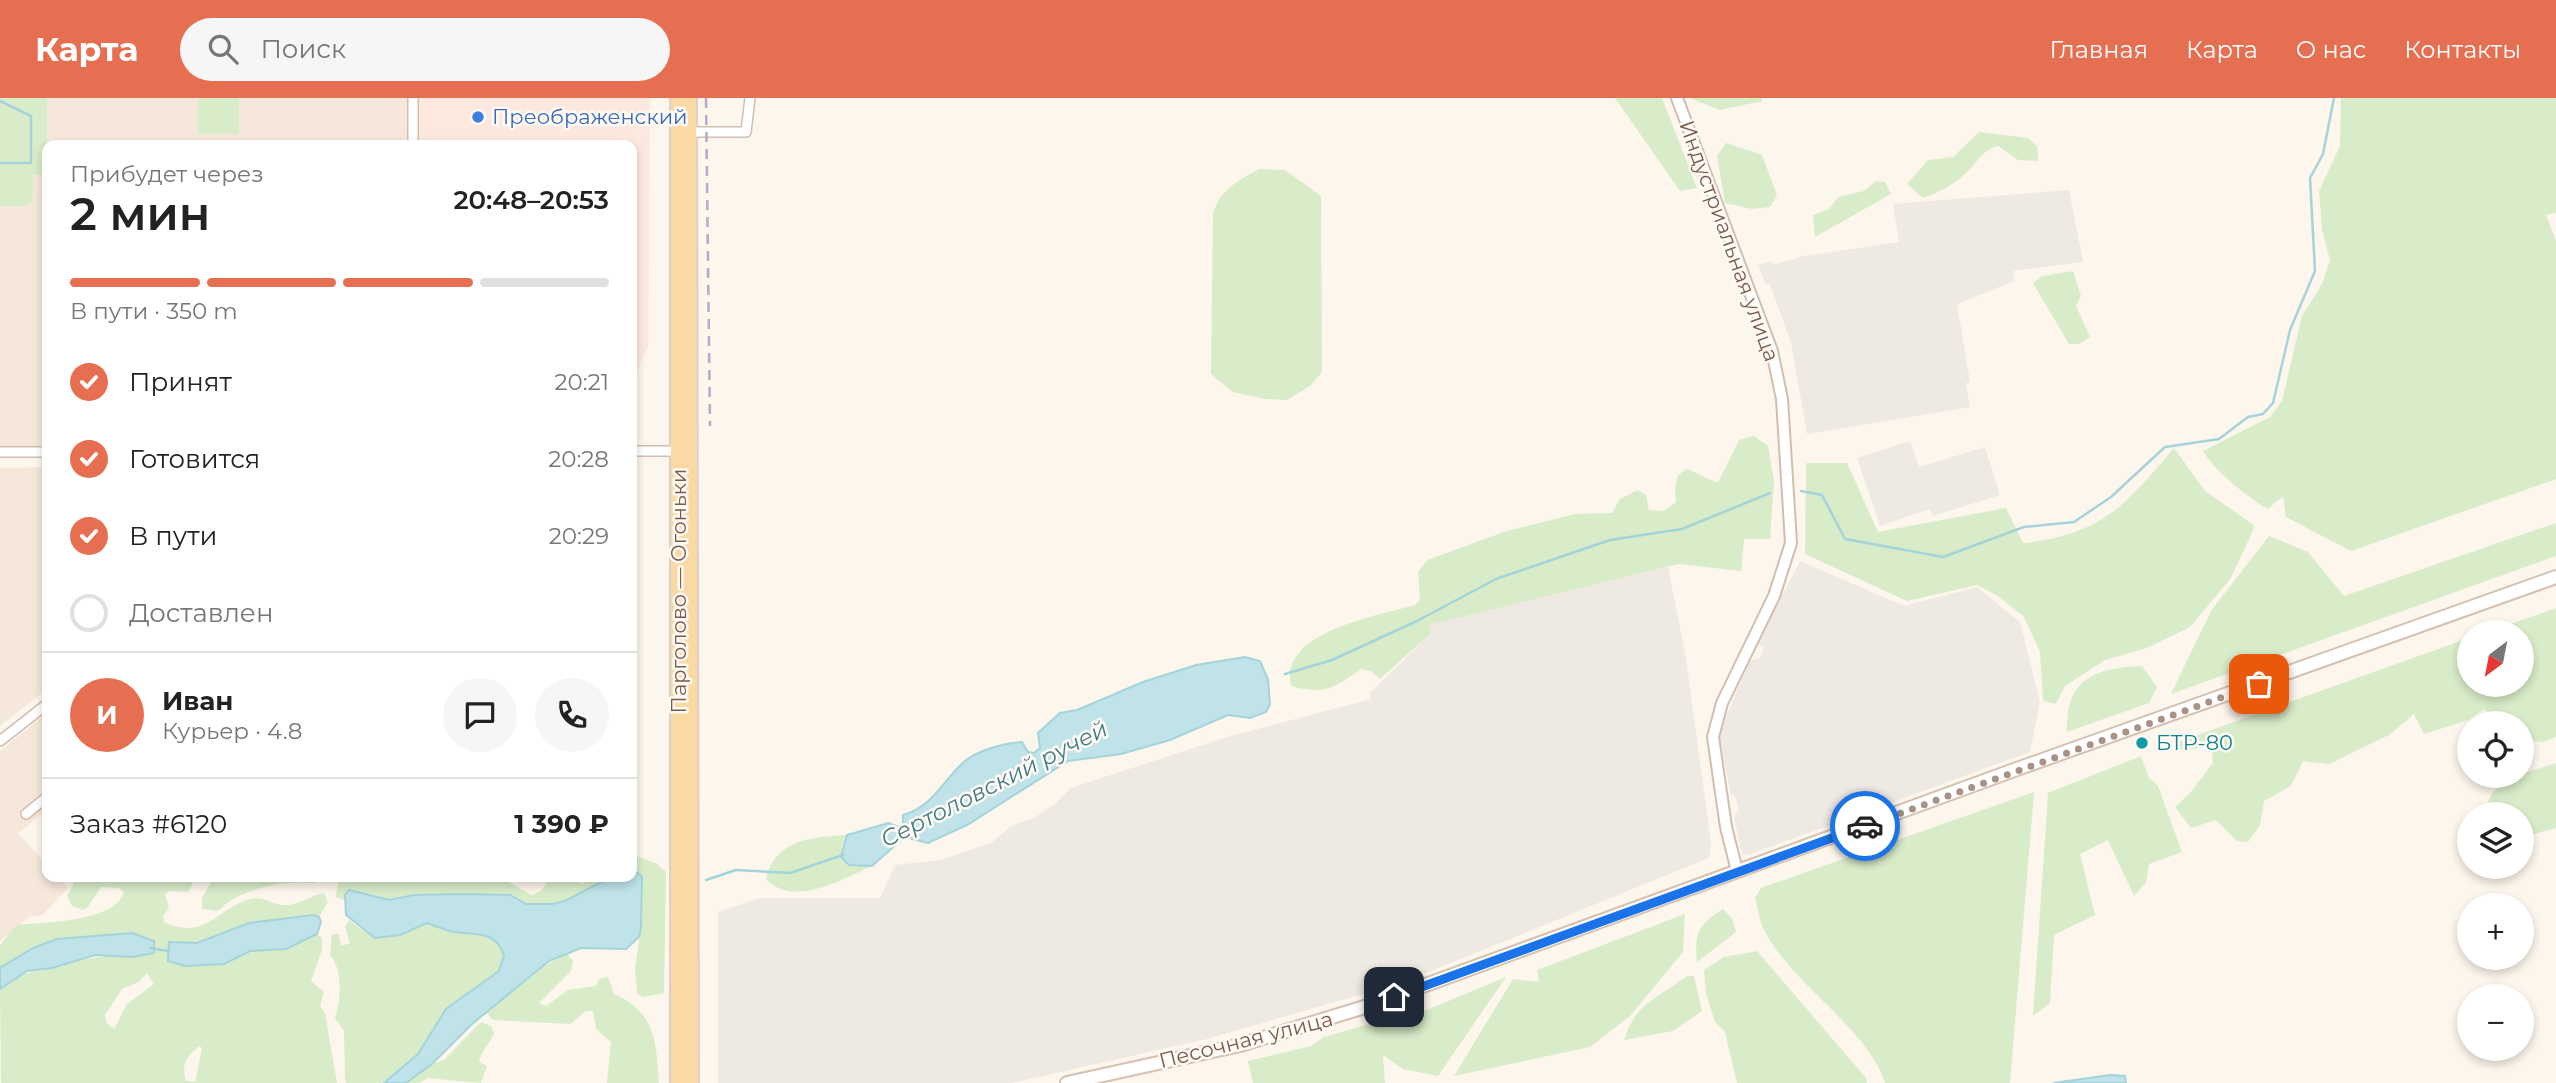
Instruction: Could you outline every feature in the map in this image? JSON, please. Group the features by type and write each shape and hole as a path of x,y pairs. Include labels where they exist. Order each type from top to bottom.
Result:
{"main road":[{"name":"Парголово — Огоньки","path":"678,98 691,1083"},
{"name":"Парголово — Огоньки","path":"678,1083 689,98"},
{"name":"Песочная улица","path":"1067,1083 1240,1045 1312,1025 2556,578"}],"street":[{"path":"413,98 413,140"},
{"path":"689,132 746,132 750,98"},
{"name":"Индустриальная улица","path":"1677,98 1772,351 1783,410 1791,543 1774,596 1723,703 1713,737 1726,827 1737,871"},
{"path":"637,451 684,451"},
{"path":"0,452 42,452"},
{"path":"0,741 42,708"},
{"path":"26,814 42,801"}],"shaded area":[{"path":"47,98 409,98 409,140 47,140"},
{"path":"416,98 650,98 648,347 637,371 637,140 416,140"},
{"path":"0,175 42,175 42,446 0,447"},
{"path":"2069,190 2083,262 2013,271 2014,281 1957,304 1970,382 1966,383 1970,407 1807,434 1791,343 1770,284 1766,285 1758,265 1771,261 1773,265 1804,256 1899,242 1893,204"},
{"path":"1910,441 1919,467 1985,447 2000,495 1933,516 1930,509 1880,526 1857,458"},
{"path":"42,467 42,693 0,726 0,468"},
{"path":"1800,561 1904,606 1977,587 2020,622 2040,702 2030,752 1748,855 1742,854 1734,818 1739,809 1735,796 1731,795 1719,733 1750,661 1760,658 1764,647 1757,644"},
{"path":"1668,567 1686,658 1711,844 1709,858 1404,982 1207,1039 1011,1083 718,1083 718,912 760,898 880,898 895,865 941,860 993,842 1011,826 1035,817 1056,803 1071,788 1227,737 1371,699 1370,693 1430,634 1428,625"},
{"path":"42,717 42,814 18,833 42,859 42,882 63,882 68,888 42,915 29,917 0,941 0,751"}],"green space":[{"path":"0,98 47,98 47,140 42,140 42,175 28,175 34,179 32,201 25,206 0,206"},
{"path":"198,98 239,98 239,134 198,134"},
{"path":"1615,98 1662,98 1697,188 1680,191"},
{"path":"1690,98 1762,98 1762,101 1720,110"},
{"path":"2341,98 2556,98 2556,213 2546,215 2556,241 2556,479 2351,551 2286,517 2283,496 2268,509 2260,504 2224,475 2203,451 2270,417 2282,401 2302,316 2322,284 2330,260 2322,230 2319,191 2340,146"},
{"path":"1979,132 2028,138 2037,146 2038,161 2018,160 1998,146 1983,154 1954,182 1929,196 1923,198 1907,184 1928,160 1953,157"},
{"path":"1726,143 1762,155 1777,195 1770,207 1752,209 1725,203 1717,156"},
{"path":"1259,169 1285,170 1321,196 1322,372 1310,386 1287,400 1265,399 1233,392 1211,374 1213,214 1225,192"},
{"path":"1876,181 1885,182 1891,194 1815,237 1813,215 1829,209 1838,197 1864,191"},
{"path":"2073,271 2081,296 2076,306 2090,337 2079,344 2069,344 2033,283 2042,276"},
{"path":"1754,436 1768,446 1774,481 1770,539 1744,539 1741,571 1679,564 1429,625 1430,634 1380,679 1371,671 1361,669 1336,686 1321,690 1291,686 1291,667 1300,652 1315,640 1356,621 1415,605 1420,599 1418,572 1427,560 1507,531 1575,514 1612,513 1620,499 1638,490 1646,495 1649,510 1664,511 1676,502 1678,475 1687,469 1718,483 1739,440"},
{"path":"2174,448 2205,491 2255,526 2231,578 2190,627 2147,648 2105,660 2065,686 2056,704 2043,701 2040,652 2024,617 1998,596 1977,585 1907,601 1805,554 1806,463 1847,463 1878,532 2006,508 2023,543 2073,533 2110,514 2141,486"},
{"path":"2556,523 2556,556 2171,694 2211,611 2269,536 2308,552 2344,596"},
{"path":"2556,608 2556,737 2544,742 2534,741 2534,711 2457,711 2457,724 2424,734 2414,714 2389,735 2329,764 2303,761 2291,786 2264,801 2260,825 2248,842 2237,841 2216,820 2191,828 2175,807 2190,793 2213,763 2211,747 2182,750 2175,743 2457,642 2457,697 2534,697 2534,620 2522,620"},
{"path":"2142,666 2157,687 2149,703 2067,732 2071,700 2077,688 2086,680 2110,670"},
{"path":"2141,756 2149,778 2158,786 2182,852 2149,864 2146,882 2134,896 2108,840 2080,854 2095,915 2054,935 2050,1003 2033,1016 2048,793"},
{"path":"2556,763 2556,828 2535,834 2534,802 2488,802 2498,788 2534,788 2534,770"},
{"path":"2034,792 2010,1083 1885,1083 1876,1063 1862,1043 1776,950 1762,926 1755,898 1761,888"},
{"path":"847,835 842,846 849,865 872,866 832,884 803,891 777,887 766,879 771,866 787,848 809,839"},
{"path":"637,856 657,864 666,872 664,993 642,997 637,993 635,968 641,928"},
{"path":"74,882 193,882 188,892 169,891 165,895 169,907 163,917 164,922 190,928 201,926 250,899 259,898 288,905 324,893 328,902 319,917 249,923 197,943 170,942 168,960 186,966 224,964 250,951 286,949 317,934 322,938 322,950 311,981 324,992 320,1006 325,1013 337,1083 1,1083 0,989 27,973 94,958 133,957 154,941 0,968 0,945 16,925 93,915 118,902 124,892 119,888 101,887 88,907 83,910 72,906 67,896","holes":["147,973 154,984 127,1004 114,1029 106,1022 105,1015 122,989 139,982","199,1046 202,1048 195,1082 186,1081 186,1061"]},
{"path":"211,882 302,882 276,884 250,891 218,911 202,909 202,898"},
{"path":"339,882 509,882 532,895 541,891 547,882 601,882 565,901 552,904 526,905 510,895 414,895 390,900 371,898 355,890 345,895 345,900 335,897"},
{"path":"1723,909 1732,919 1736,932 1697,962 1697,937 1703,925"},
{"path":"1685,914 1683,952 1630,1016 1590,1047 1454,1076 1513,979 1539,982 1537,970"},
{"path":"349,920 364,931 400,935 427,923 454,932 484,935 496,941 504,955 499,971 446,1009 418,1054 384,1083 346,1083 345,1080 344,1031 335,1018 339,1003 339,976 330,955 332,934 339,934 341,946 350,943 345,927"},
{"path":"1757,951 1866,1078 1867,1083 1737,1083 1725,1032 1715,1022 1706,993 1704,970 1724,957"},
{"path":"567,954 573,961 571,971 539,1003 546,1006 568,990 596,986 599,979 608,977 614,994 628,1001 646,1019 655,1042 659,1083 607,1083 611,1042 596,1029 593,1011 586,1011 570,1024 493,1020 487,1013 540,968"},
{"path":"1687,976 1694,976 1702,1011 1673,1031 1624,1040 1634,1017 1641,1009"},
{"path":"1506,977 1438,1076 1403,1069 1383,1055 1385,1083 1253,1083 1248,1061 1311,1046 1324,1037 1390,1018 1410,1017"},
{"path":"481,1022 491,1026 494,1033 479,1062 487,1066 481,1083 427,1078 420,1083 406,1083 432,1064 444,1060"}],"water":[{"path":"1245,657 1260,661 1268,679 1270,704 1266,712 1250,718 1228,715 1170,740 1121,754 1068,761 967,825 928,843 912,839 906,831 901,832 900,841 872,866 849,865 841,857 847,835 888,823 899,827 903,825 903,815 923,806 965,761 984,750 1022,742 1028,752 1034,753 1040,748 1038,733 1060,713 1077,710 1143,682 1196,665"},
{"path":"637,872 642,877 639,937 626,949 581,948 549,961 472,1024 432,1064 406,1083 384,1083 418,1054 446,1009 499,971 504,955 495,941 484,935 454,932 427,923 400,935 375,938 346,915 345,895 349,890 389,900 414,895 464,894 510,895 526,904 565,901 601,882 637,882"},
{"path":"313,915 319,917 321,922 317,934 286,949 250,951 224,964 185,966 168,961 169,942 197,943 249,923"},
{"path":"132,933 154,941 154,953 133,957 95,955 52,968 27,971 0,989 0,968 33,948 57,939"},
{"path":"2110,1075 2125,1076 2126,1083 2053,1083"}],"waterway":[{"name":"Сертоловский ручей","path":"1801,491 1822,495 1845,539 1943,557 2024,527 2074,522 2111,497 2165,447 2219,439 2248,417 2263,414 2273,403 2290,330 2315,271 2310,178 2323,154 2334,98"},
{"path":"0,101 31,116 31,163 0,163"},
{"name":"Сертоловский ручей","path":"1285,674 1332,660 1417,621 1496,579 1610,540 1682,529 1770,493"},
{"name":"Сертоловский ручей","path":"706,880 736,870 790,873 843,855"},
{"name":"Сертоловский ручей","path":"150,948 168,951"}],"railway":[{"path":"706,98 710,426"}],"way so far":[{"path":"1865,826 2259,684"}],"place":[{"name":"Преображенский","path":"478,117"},
{"name":"БТР-80","path":"2142,743"}],"route":[{"path":"1394,997 1865,826"}]}
